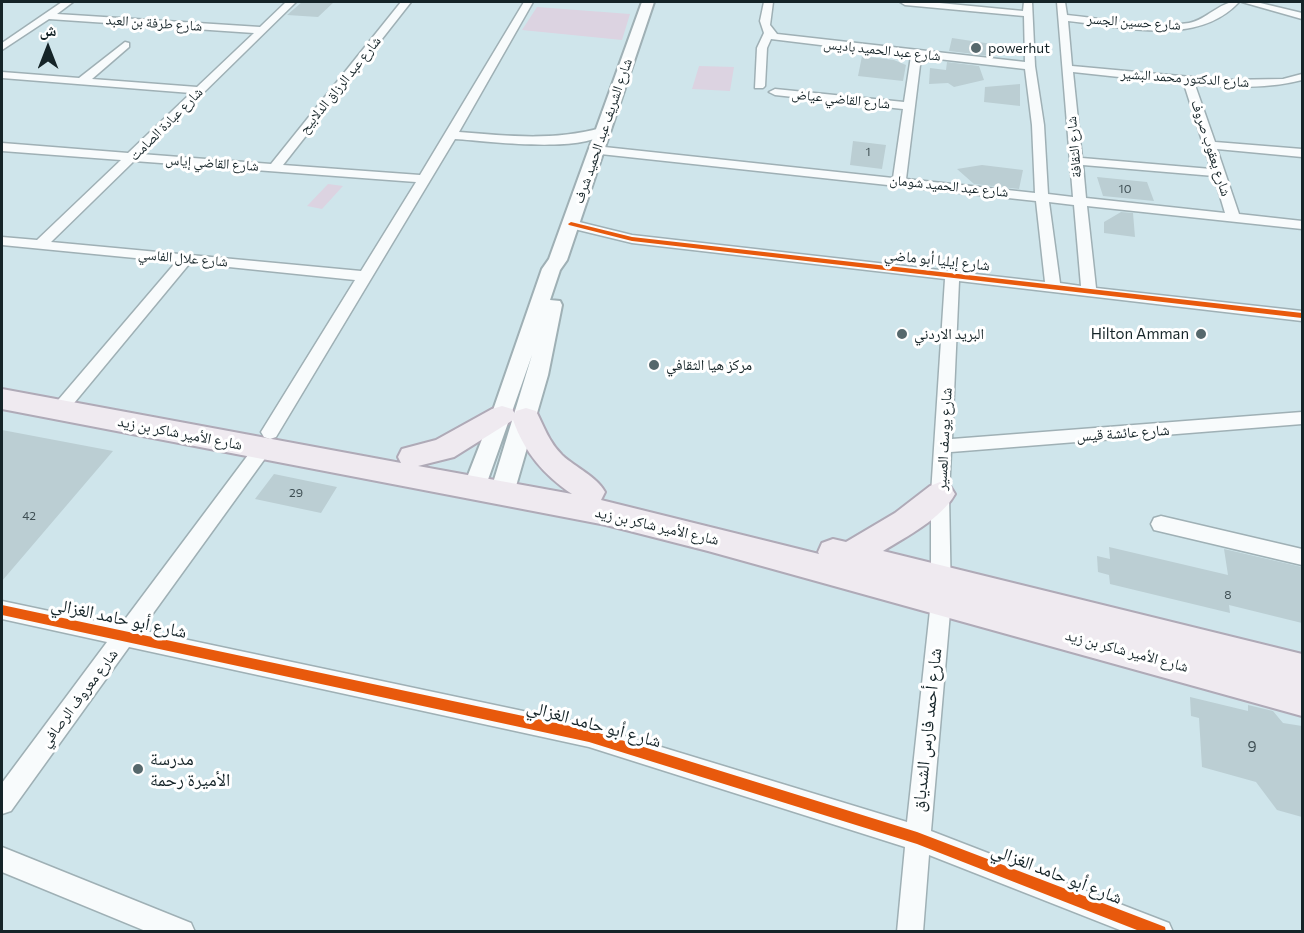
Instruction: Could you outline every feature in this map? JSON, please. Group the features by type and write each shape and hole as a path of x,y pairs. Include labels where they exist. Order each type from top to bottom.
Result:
{"main road":[{"name":"شارع الأمير شاكر بن زيد","path":"2,386 65,404"},
{"name":"شارع الأمير شاكر بن زيد","path":"2,399 65,404 491,482 590,492 849,556 941,590 1302,699"},
{"path":"412,457 444,449 514,417 539,449 564,474 590,492"},
{"name":"شارع الأمير شاكر بن زيد","path":"266,440 412,457 491,482 685,532 1302,670"},
{"path":"849,556 906,522 940,494"}],"street":[{"path":"2,47 68,2"},
{"name":"شارع عبادة الصامت","path":"40,245 291,2"},
{"name":"شارع عبد الرزاق الدلابيح","path":"274,168 406,2"},
{"path":"266,440 451,135 528,2"},
{"name":"شارع الشريف عبد الحميد شرف","path":"491,482 514,417 538,375 558,288 561,269 558,260 571,224 586,155 601,132 648,2"},
{"path":"768,2 765,26 769,34"},
{"path":"905,2 1028,8 1030,66 1038,124 1042,196 1053,288"},
{"name":"شارع الثقافة","path":"1061,2 1089,292"},
{"name":"شارع حسين الجسر","path":"1062,17 1155,25 1191,25 1210,18 1234,2"},
{"path":"1247,2 1302,16"},
{"name":"شارع طرفة بن العبد","path":"48,16 261,30"},
{"name":"شارع عبد الحميد باديس","path":"769,34 783,39 1030,66"},
{"name":"شارع القاضي عياض","path":"769,34 762,48 759,86 770,86 775,88 776,92 907,106"},
{"path":"82,81 125,45"},
{"path":"899,181 915,54"},
{"name":"شارع الدكتور محمد البشير","path":"1066,68 1188,80 1269,84 1292,81 1302,76"},
{"path":"2,75 199,90"},
{"name":"شارع يعقوب صروف","path":"1188,80 1233,216"},
{"name":"شارع عبد الحميد شومان","path":"451,135 554,142 578,139 601,132"},
{"name":"شارع عبد الحميد شومان","path":"554,142 586,155 899,181 1302,225"},
{"path":"1210,145 1302,153"},
{"name":"شارع القاضي إياس","path":"2,147 423,179"},
{"path":"1075,161 1219,173"},
{"name":"شارع إيليا أبو ماضي","path":"571,224 632,239 1302,316"},
{"name":"شارع علال الفاسي","path":"2,241 364,276"},
{"path":"65,404 186,259"},
{"name":"شارع يوسف العسير","path":"941,590 940,494 952,277"},
{"name":"شارع عائشة قيس","path":"944,446 1302,418"},
{"name":"شارع معروف الرصافي","path":"2,802 266,440"},
{"path":"1161,524 1302,557"},
{"name":"شارع أحمد فارس الشدياق","path":"910,932 941,590"},
{"name":"شارع أبو حامد الغزالي","path":"2,610 589,736 917,838 1160,932"},
{"path":"2,860 182,932"}],"shaded area":[{"path":"537,7 630,14 622,40 522,30"},
{"path":"699,66 734,67 730,91 692,89"},
{"path":"328,184 343,186 322,209 307,206"}],"building":[{"path":"302,2 334,2 318,17 287,15"},
{"name":"powerhut","path":"952,38 992,44 990,56 949,51"},
{"path":"862,56 894,60 906,65 903,81 858,76"},
{"path":"947,62 979,66 984,80 954,87 948,83 929,84 930,68 946,70"},
{"path":"1020,84 1020,106 984,102 985,87"},
{"path":"853,141 886,145 882,169 850,165"},
{"path":"982,165 1023,170 1019,189 974,184 957,169"},
{"path":"1097,177 1147,182 1154,201 1103,196"},
{"path":"1121,212 1133,213 1135,237 1104,233 1104,222"},
{"path":"2,430 113,451 2,581"},
{"path":"274,474 337,487 321,513 255,499"},
{"path":"1109,547 1228,575 1224,549 1302,567 1302,623 1229,605 1230,613 1110,584 1109,575 1098,572 1097,556 1110,559"},
{"path":"1190,697 1248,711 1248,705 1273,711 1283,723 1302,726 1302,817 1277,810 1256,782 1202,767 1199,718 1191,716"}],"cycle path":[{"path":"571,224 632,239 1302,316"},
{"path":"2,610 589,736 917,838 1160,932"}],"place":[{"name":"powerhut","path":"976,48"},
{"name":"البريد الاردني","path":"902,334"},
{"name":"Hilton Amman","path":"1201,334"},
{"name":"مركز هيا الثقافي","path":"654,365"},
{"name":"مدرسة الأميرة رحمة","path":"138,769"}]}
